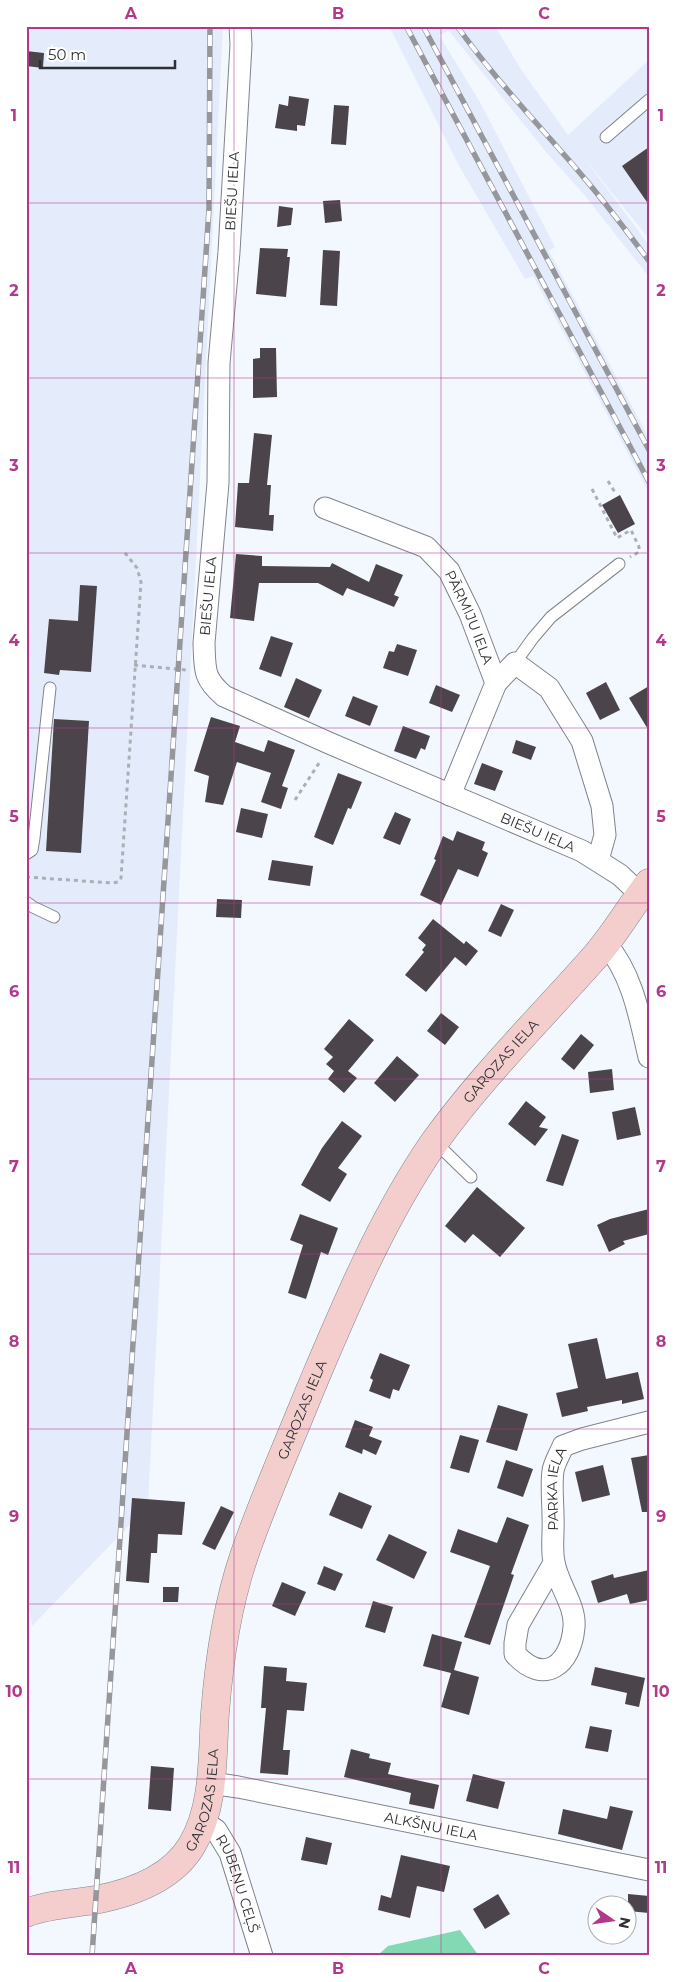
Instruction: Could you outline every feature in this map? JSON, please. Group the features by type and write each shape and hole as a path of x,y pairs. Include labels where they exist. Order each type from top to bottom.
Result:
{"main road":[{"name":"GAROZAS IELA","path":"26,1913 51,1905 96,1900 130,1891 159,1878 180,1861 193,1843 202,1821 211,1783 223,1648 230,1608 243,1559 264,1502 361,1272 401,1192 435,1142 494,1068 606,944 644,888"}],"street":[{"name":"BIEŠU IELA","path":"240,26 241,45 229,252 219,363 218,483 204,643 205,670 212,686 224,696 329,744 582,851 624,878 644,888"},
{"name":"PĀRMIJU IELA","path":"325,508 426,547 449,572 470,614 496,683 450,795"},
{"path":"496,683 515,663 549,688 582,741 602,806 604,835 598,860"},
{"path":"606,944 618,961 634,998 649,1057"},
{"name":"PARKA IELA","path":"554,1563 553,1470 563,1446 582,1439 649,1422"},
{"name":"ALKŠŅU IELA","path":"211,1783 649,1870"},
{"name":"RUBEŅU CEĻŠ","path":"202,1821 216,1830 230,1852 262,1956"}],"lane":[{"path":"606,137 649,100"},
{"path":"515,663 551,617 618,564"},
{"path":"26,854 32,850 34,838 50,688"},
{"path":"26,902 54,917"},
{"path":"435,1142 471,1177"}],"path":[{"path":"608,481 616,494"},
{"path":"592,489 618,538 631,530 639,547 639,552 618,564"},
{"path":"26,877 112,883 118,882 121,878 141,582 137,568 125,553"},
{"path":"134,665 205,670"},
{"path":"294,800 323,757 329,744"}],"shaded area":[{"path":"26,26 223,26 148,1506 32,1626 26,1588"},
{"path":"389,26 495,26 520,68 568,135 649,60 649,239 585,159 649,245 649,277 586,197 546,152 449,31 439,35 481,104 555,247 549,251 649,438 649,493 533,276 525,279 458,164"}],"green space":[{"path":"460,1930 479,1956 377,1956 388,1946"}],"building":[{"path":"26,51 44,53 43,68 26,66"},
{"path":"289,96 309,99 305,126 297,125 297,131 275,128 279,104 288,106"},
{"path":"334,105 349,106 346,145 331,144"},
{"path":"649,147 649,205 622,166"},
{"path":"340,200 342,221 325,223 323,201"},
{"path":"279,206 293,208 291,225 277,227"},
{"path":"260,248 288,249 287,257 290,257 286,297 256,294"},
{"path":"323,250 340,251 337,306 320,305"},
{"path":"260,348 276,348 277,397 253,398 253,359 260,358"},
{"path":"254,433 272,435 267,485 271,485 269,515 274,515 273,531 235,527 238,483 249,483"},
{"path":"620,495 635,524 618,533 602,505"},
{"path":"236,554 262,556 262,566 330,567 332,563 369,582 376,564 403,575 394,595 399,597 394,607 347,588 343,596 318,583 259,583 254,621 230,618"},
{"path":"80,585 97,586 91,672 60,670 59,675 44,673 49,619 78,621"},
{"path":"271,636 293,643 281,677 259,669"},
{"path":"397,644 417,650 408,676 383,668 389,651 394,652"},
{"path":"296,678 322,690 309,718 284,707"},
{"path":"606,682 620,710 600,720 586,693"},
{"path":"436,685 460,695 452,712 429,703"},
{"path":"649,686 649,731 629,698"},
{"path":"353,696 378,706 370,726 345,716"},
{"path":"211,717 240,726 235,742 264,752 268,740 295,750 282,786 288,788 281,809 261,802 271,773 237,762 223,805 205,802 209,776 194,771"},
{"path":"54,719 89,721 81,853 46,851"},
{"path":"403,726 430,736 425,750 421,748 416,759 394,751"},
{"path":"516,740 536,747 531,760 512,753"},
{"path":"482,763 503,771 495,791 474,784"},
{"path":"338,773 362,782 351,809 348,808 333,845 314,837"},
{"path":"241,808 268,814 262,838 236,832"},
{"path":"395,812 411,819 400,845 383,838"},
{"path":"457,831 485,842 482,850 488,853 478,877 458,869 441,905 420,895 436,860 434,859 443,836 453,841"},
{"path":"272,860 313,866 310,886 268,880"},
{"path":"217,899 242,900 241,918 216,917"},
{"path":"501,904 514,910 501,937 488,931"},
{"path":"433,919 464,944 466,941 478,951 466,966 455,957 426,992 405,975 424,952 422,950 426,945 418,938"},
{"path":"441,1013 459,1027 445,1045 427,1031"},
{"path":"349,1019 374,1040 348,1071 357,1078 344,1093 328,1079 334,1071 326,1064 333,1057 324,1049"},
{"path":"581,1034 594,1045 574,1070 561,1059"},
{"path":"397,1056 419,1075 395,1102 374,1083"},
{"path":"612,1069 614,1090 590,1093 588,1072"},
{"path":"526,1101 546,1117 539,1127 548,1129 535,1146 508,1124"},
{"path":"635,1107 641,1135 617,1140 612,1112"},
{"path":"342,1121 362,1136 338,1168 347,1174 330,1202 301,1185 322,1148"},
{"path":"562,1134 579,1140 563,1186 546,1181"},
{"path":"477,1187 525,1228 500,1257 473,1234 465,1243 445,1226"},
{"path":"649,1209 649,1234 623,1241 625,1244 609,1252 597,1225 610,1219"},
{"path":"300,1214 338,1228 328,1255 321,1252 306,1299 288,1293 303,1245 290,1240"},
{"path":"597,1338 606,1379 638,1372 644,1399 622,1404 622,1400 587,1407 588,1411 562,1417 556,1393 578,1388 568,1344"},
{"path":"380,1353 410,1365 399,1391 393,1389 390,1399 369,1391 373,1380 370,1378"},
{"path":"498,1405 528,1414 517,1451 486,1442"},
{"path":"355,1420 373,1427 369,1436 382,1441 376,1455 363,1449 362,1454 345,1447"},
{"path":"460,1435 479,1440 469,1473 450,1468"},
{"path":"649,1455 649,1512 642,1512 631,1458"},
{"path":"506,1460 533,1469 523,1497 497,1488"},
{"path":"603,1465 610,1495 582,1502 575,1472"},
{"path":"339,1492 372,1506 362,1529 329,1515"},
{"path":"132,1498 185,1502 182,1535 158,1534 157,1553 151,1553 149,1583 126,1581"},
{"path":"221,1506 234,1512 215,1550 202,1544"},
{"path":"507,1517 529,1525 511,1574 514,1575 490,1645 464,1637 490,1566 450,1552 458,1529 497,1543"},
{"path":"389,1534 427,1552 414,1579 376,1560"},
{"path":"324,1566 343,1574 335,1591 317,1584"},
{"path":"649,1570 649,1600 630,1604 627,1594 598,1603 591,1581 613,1574 614,1578"},
{"path":"282,1582 306,1592 295,1616 272,1606"},
{"path":"163,1587 179,1587 178,1602 163,1602"},
{"path":"373,1601 393,1607 385,1633 365,1627"},
{"path":"432,1634 462,1642 454,1670 479,1677 469,1715 441,1707 451,1673 423,1666"},
{"path":"264,1666 287,1668 286,1681 307,1683 304,1711 287,1710 283,1750 290,1750 288,1775 260,1773 266,1708 261,1708"},
{"path":"595,1667 645,1678 639,1707 625,1704 627,1693 591,1685"},
{"path":"590,1726 612,1730 608,1752 585,1748"},
{"path":"351,1749 370,1754 369,1758 391,1763 388,1774 439,1785 434,1809 409,1804 411,1793 344,1777"},
{"path":"151,1766 174,1768 171,1811 148,1809"},
{"path":"473,1774 505,1782 498,1809 466,1801"},
{"path":"610,1806 633,1811 622,1850 558,1834 563,1809 607,1819"},
{"path":"306,1837 332,1843 327,1865 301,1860"},
{"path":"401,1855 450,1866 444,1892 417,1886 410,1918 378,1910 381,1895 391,1898"},
{"path":"498,1894 510,1914 485,1929 473,1909"},
{"path":"638,1895 649,1896 649,1913 638,1912"}],"railway":[{"path":"92,1956 209,209 210,26"},
{"path":"406,26 649,482"},
{"path":"423,26 649,450"},
{"path":"457,26 503,85 593,189 649,261"}]}
